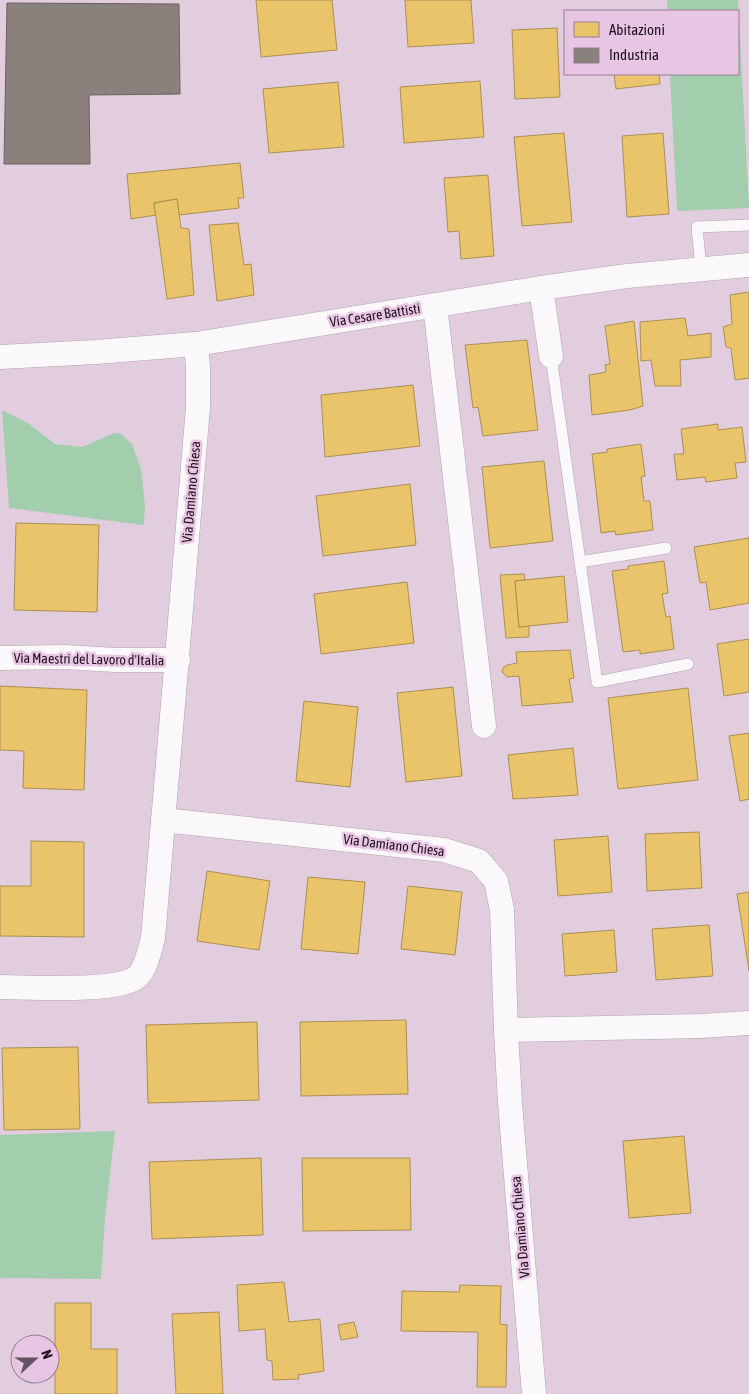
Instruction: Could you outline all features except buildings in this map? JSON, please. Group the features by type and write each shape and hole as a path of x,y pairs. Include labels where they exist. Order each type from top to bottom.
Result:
{"street":[{"name":"Via Cesare Battisti","path":"0,357 196,344 541,288 627,276 749,265"},
{"path":"541,288 551,356"},
{"path":"436,305 484,726"},
{"name":"Via Damiano Chiesa","path":"0,987 86,988 116,985 137,977 146,960 153,938 198,407 196,344"},
{"name":"Via Maestri del Lavoro d'Italia","path":"0,658 65,657 115,660 178,660"},
{"name":"Via Damiano Chiesa","path":"163,820 444,850 479,861 496,881 502,910 506,1030 534,1394"},
{"path":"506,1030 701,1026 749,1023"}],"lane":[{"path":"701,269 697,227 749,224"},
{"path":"551,356 597,682 688,664"},
{"path":"580,562 666,548"}],"green space":[{"path":"667,0 738,0 739,10 668,10"},
{"path":"739,19 749,208 677,211 670,75 739,75"},
{"path":"2,410 28,423 55,444 82,447 114,433 121,434 132,444 141,469 145,505 144,525 9,508"},
{"path":"115,1131 105,1218 101,1279 0,1278 0,1135"}]}
